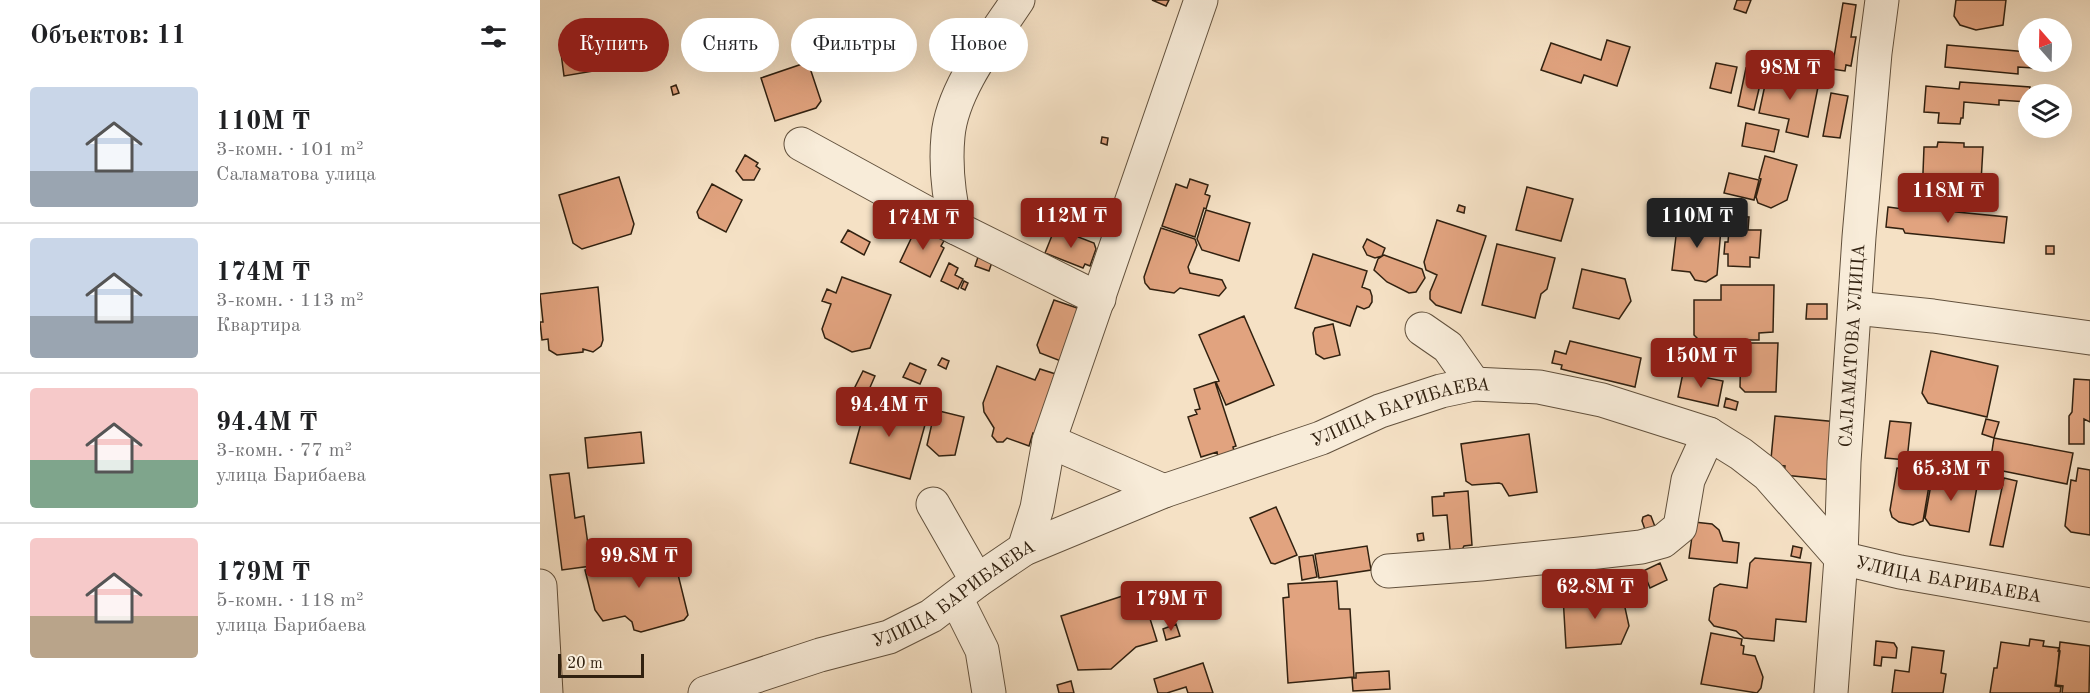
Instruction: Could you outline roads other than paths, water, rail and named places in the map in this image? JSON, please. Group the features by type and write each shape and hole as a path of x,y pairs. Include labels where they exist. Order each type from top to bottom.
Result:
{"street":[{"path":"956,228 949,200 948,134 957,103 974,66 1018,0"},
{"path":"1024,549 1037,508 1050,441 1201,0"},
{"name":"САЛАМАТОВА УЛИЦА","path":"1831,693 1855,308 1875,53 1882,0"},
{"path":"801,144 956,228 1099,299"},
{"path":"1855,308 1933,316 2090,338"},
{"path":"1422,329 1449,347 1474,384"},
{"name":"УЛИЦА БАРИБАЕВА","path":"705,693 820,655 890,637 931,616 1024,549 1164,491 1320,438 1380,411 1441,391 1474,384 1539,387 1602,400 1709,434 1741,454 1768,476 1841,558 1900,572 2090,605"},
{"path":"1388,571 1580,554 1641,547 1663,542 1680,527 1688,480 1709,434"},
{"path":"1050,441 1164,491"},
{"path":"933,504 952,539 982,650 989,693"},
{"path":"540,586 546,693"}]}
